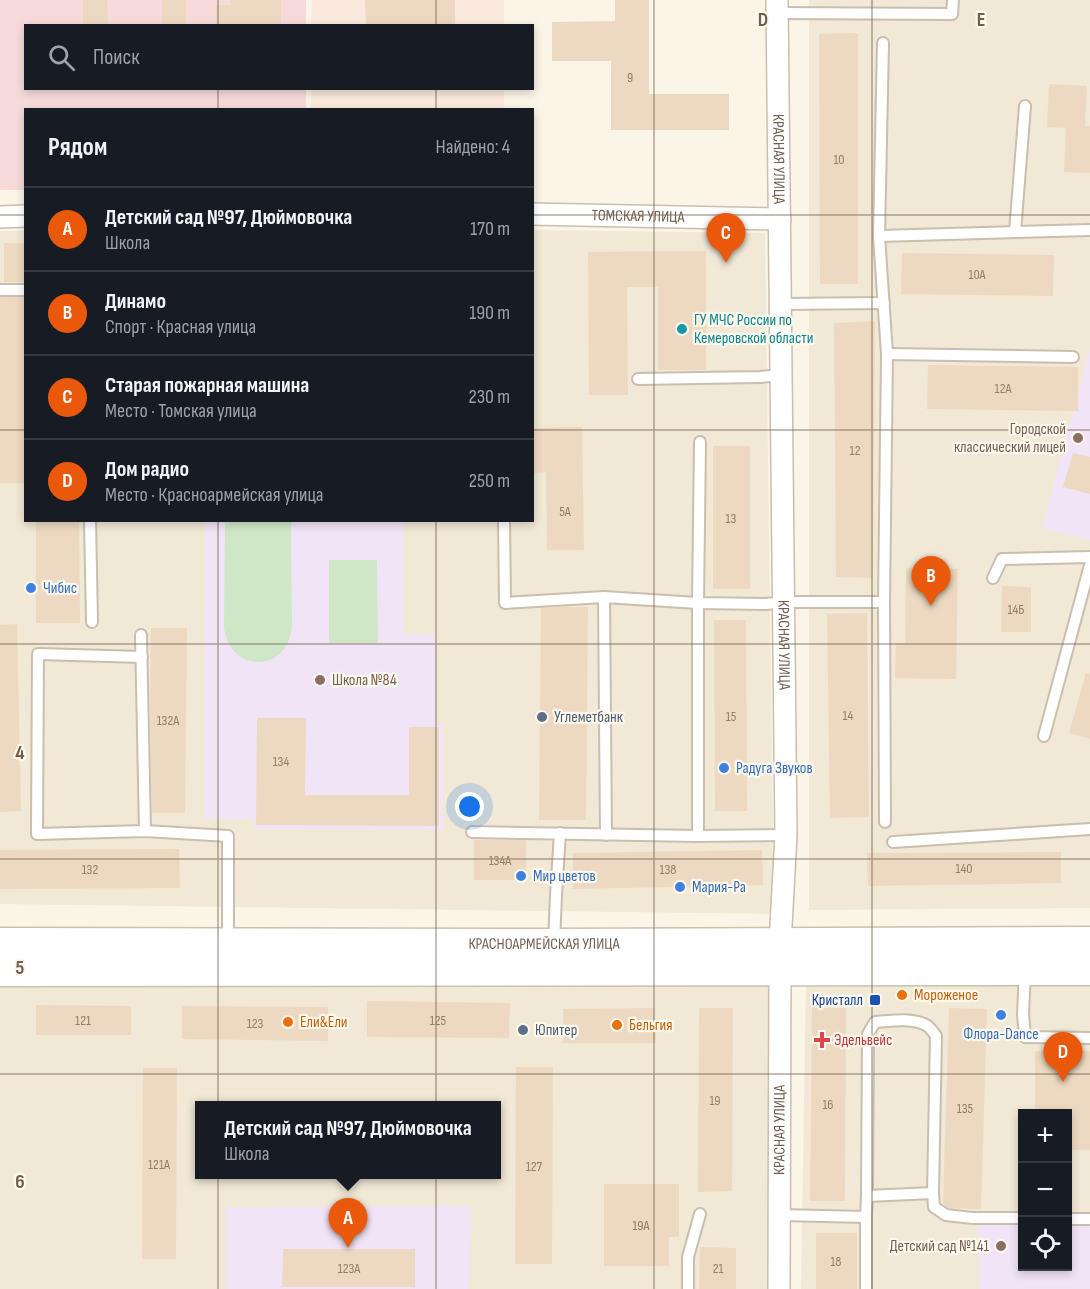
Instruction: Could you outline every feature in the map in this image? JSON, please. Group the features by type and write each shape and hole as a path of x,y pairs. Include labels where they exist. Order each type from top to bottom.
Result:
{"main road":[{"name":"КРАСНОАРМЕЙСКАЯ УЛИЦА","path":"0,972 780,957 1090,942"},
{"name":"КРАСНОАРМЕЙСКАЯ УЛИЦА","path":"0,943 554,944 1024,970 1090,970"}],"street":[{"name":"КРАСНАЯ УЛИЦА","path":"777,6 786,835 780,957 779,1289"},
{"name":"ТОМСКАЯ УЛИЦА","path":"534,214 780,219"},
{"path":"0,217 24,216"}],"lane":[{"path":"777,6 952,14 953,0"},
{"path":"883,43 879,236 887,354 884,602 885,822"},
{"path":"1015,232 1025,106"},
{"path":"879,236 1090,230"},
{"path":"0,290 24,290"},
{"path":"780,304 884,303"},
{"path":"887,354 1073,357"},
{"path":"638,379 781,375"},
{"path":"698,836 700,442"},
{"path":"90,522 92,622"},
{"path":"504,522 505,603 604,597 698,603 884,602"},
{"path":"993,578 1002,559 1090,557"},
{"path":"1044,736 1090,565"},
{"path":"604,597 606,835"},
{"path":"141,635 145,831"},
{"path":"142,657 38,654 37,834 145,831 228,836 228,945"},
{"path":"893,842 1090,829"},
{"path":"472,832 698,836 786,835"},
{"path":"554,944 560,833"},
{"path":"1024,970 1025,1037 1090,1038"},
{"path":"866,1289 868,1034 875,1022 892,1020 915,1022 928,1025 936,1036 934,1207 946,1215 972,1218 1018,1218"},
{"path":"867,1196 933,1193"},
{"path":"688,1289 688,1257 700,1214"},
{"path":"780,1215 866,1217"},
{"path":"1072,1219 1090,1219"}],"shaded area":[{"path":"0,0 306,0 306,24 24,24 24,90 306,90 306,108 24,108 24,190 0,190"},
{"path":"312,0 504,0 504,24 311,24"},
{"path":"809,0 1090,0 1090,908 809,910"},
{"path":"311,90 504,90 504,108 311,108"},
{"path":"534,230 765,233 774,914 0,904 0,231 24,231 24,522 534,522"},
{"name":"Городской классический лицей","path":"1090,348 1090,540 1042,528"},
{"name":"Школа №84","path":"205,522 403,522 403,634 435,634 435,724 443,725 443,830 255,829 254,819 204,819"},
{"path":"0,978 774,985 768,1289 0,1289"},
{"path":"806,981 1090,981 1090,1289 801,1289"},
{"path":"471,1206 469,1289 226,1289 226,1207"},
{"name":"Детский сад №141","path":"978,1223 1018,1224 1018,1271 1072,1271 1072,1225 1090,1225 1090,1289 979,1289"}],"green space":[{"path":"225,522 291,522 292,628 288,643 270,660 258,662 247,660 237,654 229,643 224,628"},
{"path":"329,560 377,560 378,643 329,643"}],"building":[{"path":"83,0 107,0 108,24 83,24"},
{"path":"162,0 186,0 186,24 162,24"},
{"path":"231,0 281,0 281,24 216,24 216,5 231,5"},
{"path":"365,0 455,0 455,24 366,24"},
{"path":"615,0 649,0 649,94 729,94 729,130 611,130 611,61 552,61 552,22 615,21"},
{"path":"858,33 858,284 820,284 819,34"},
{"path":"1049,84 1087,86 1085,126 1090,126 1090,173 1064,172 1066,128 1047,127"},
{"path":"4,243 24,243 24,282 4,282"},
{"name":"ГУ МЧС России по Кемеровской области","path":"706,251 706,370 658,370 658,287 627,287 628,395 589,395 588,252"},
{"path":"902,253 1054,255 1053,296 901,294"},
{"path":"0,297 24,297 24,483 0,483"},
{"path":"875,321 873,578 836,577 834,323"},
{"path":"928,365 1078,367 1078,411 927,409"},
{"path":"582,427 584,550 547,550 546,472 534,473 534,428"},
{"path":"713,446 750,446 750,589 713,589"},
{"path":"1073,453 1090,457 1090,494 1063,487"},
{"path":"36,522 79,522 80,623 36,623"},
{"path":"906,568 958,569 956,679 895,678 896,643 905,643"},
{"path":"1002,586 1031,587 1031,632 1001,632"},
{"path":"588,607 586,820 539,820 541,608"},
{"path":"867,613 869,817 830,818 827,614"},
{"path":"714,620 746,620 747,811 715,811"},
{"path":"17,624 21,811 0,812 0,625"},
{"path":"151,628 187,628 185,813 152,813"},
{"path":"1086,673 1090,674 1090,739 1069,733"},
{"path":"257,718 306,718 305,795 409,795 409,727 439,727 439,826 256,825"},
{"path":"474,840 526,840 526,880 474,880"},
{"path":"179,849 180,888 0,889 0,850"},
{"path":"762,850 763,885 573,889 573,853"},
{"path":"1061,852 1061,883 868,886 867,853"},
{"path":"367,1001 510,1003 509,1038 367,1037"},
{"path":"36,1005 131,1006 131,1035 36,1035"},
{"path":"182,1006 328,1007 328,1041 182,1039"},
{"path":"655,1008 656,1043 563,1043 563,1009"},
{"path":"699,1008 733,1008 732,1191 698,1192"},
{"path":"812,1008 846,1008 845,1201 810,1201"},
{"path":"949,1008 987,1009 981,1209 949,1208 943,1204"},
{"path":"1035,1051 1090,1051 1090,1150 1072,1150 1072,1109 1035,1109"},
{"path":"516,1067 553,1067 552,1264 515,1264"},
{"path":"143,1068 177,1068 176,1259 142,1259"},
{"path":"604,1184 679,1184 679,1237 669,1237 669,1266 604,1266"},
{"path":"816,1233 857,1233 857,1289 816,1289"},
{"path":"700,1247 736,1248 736,1289 699,1289"},
{"path":"283,1249 415,1249 415,1287 282,1287"}],"place":[{"name":"Старая пожарная машина","path":"726,263"},
{"name":"ГУ МЧС России по Кемеровской области","path":"682,329"},
{"name":"Городской классический лицей","path":"1078,438"},
{"name":"Чибис","path":"31,588"},
{"name":"Динамо","path":"931,606"},
{"name":"Школа №84","path":"320,680"},
{"name":"Углеметбанк","path":"542,717"},
{"name":"Радуга Звуков","path":"724,768"},
{"name":"Мир цветов","path":"521,876"},
{"name":"Мария-Ра","path":"680,887"},
{"name":"Мороженое","path":"902,995"},
{"name":"Кристалл","path":"875,1000"},
{"name":"Флора-Dance","path":"1001,1015"},
{"name":"Ели&Ели","path":"288,1022"},
{"name":"Бельгия","path":"617,1025"},
{"name":"Юпитер","path":"523,1030"},
{"name":"Эдельвейс","path":"822,1040"},
{"name":"Дом радио","path":"1063,1082"},
{"name":"Детский сад №141","path":"1001,1246"},
{"name":"Детский сад №97, Дюймовочка","path":"348,1248"}]}
